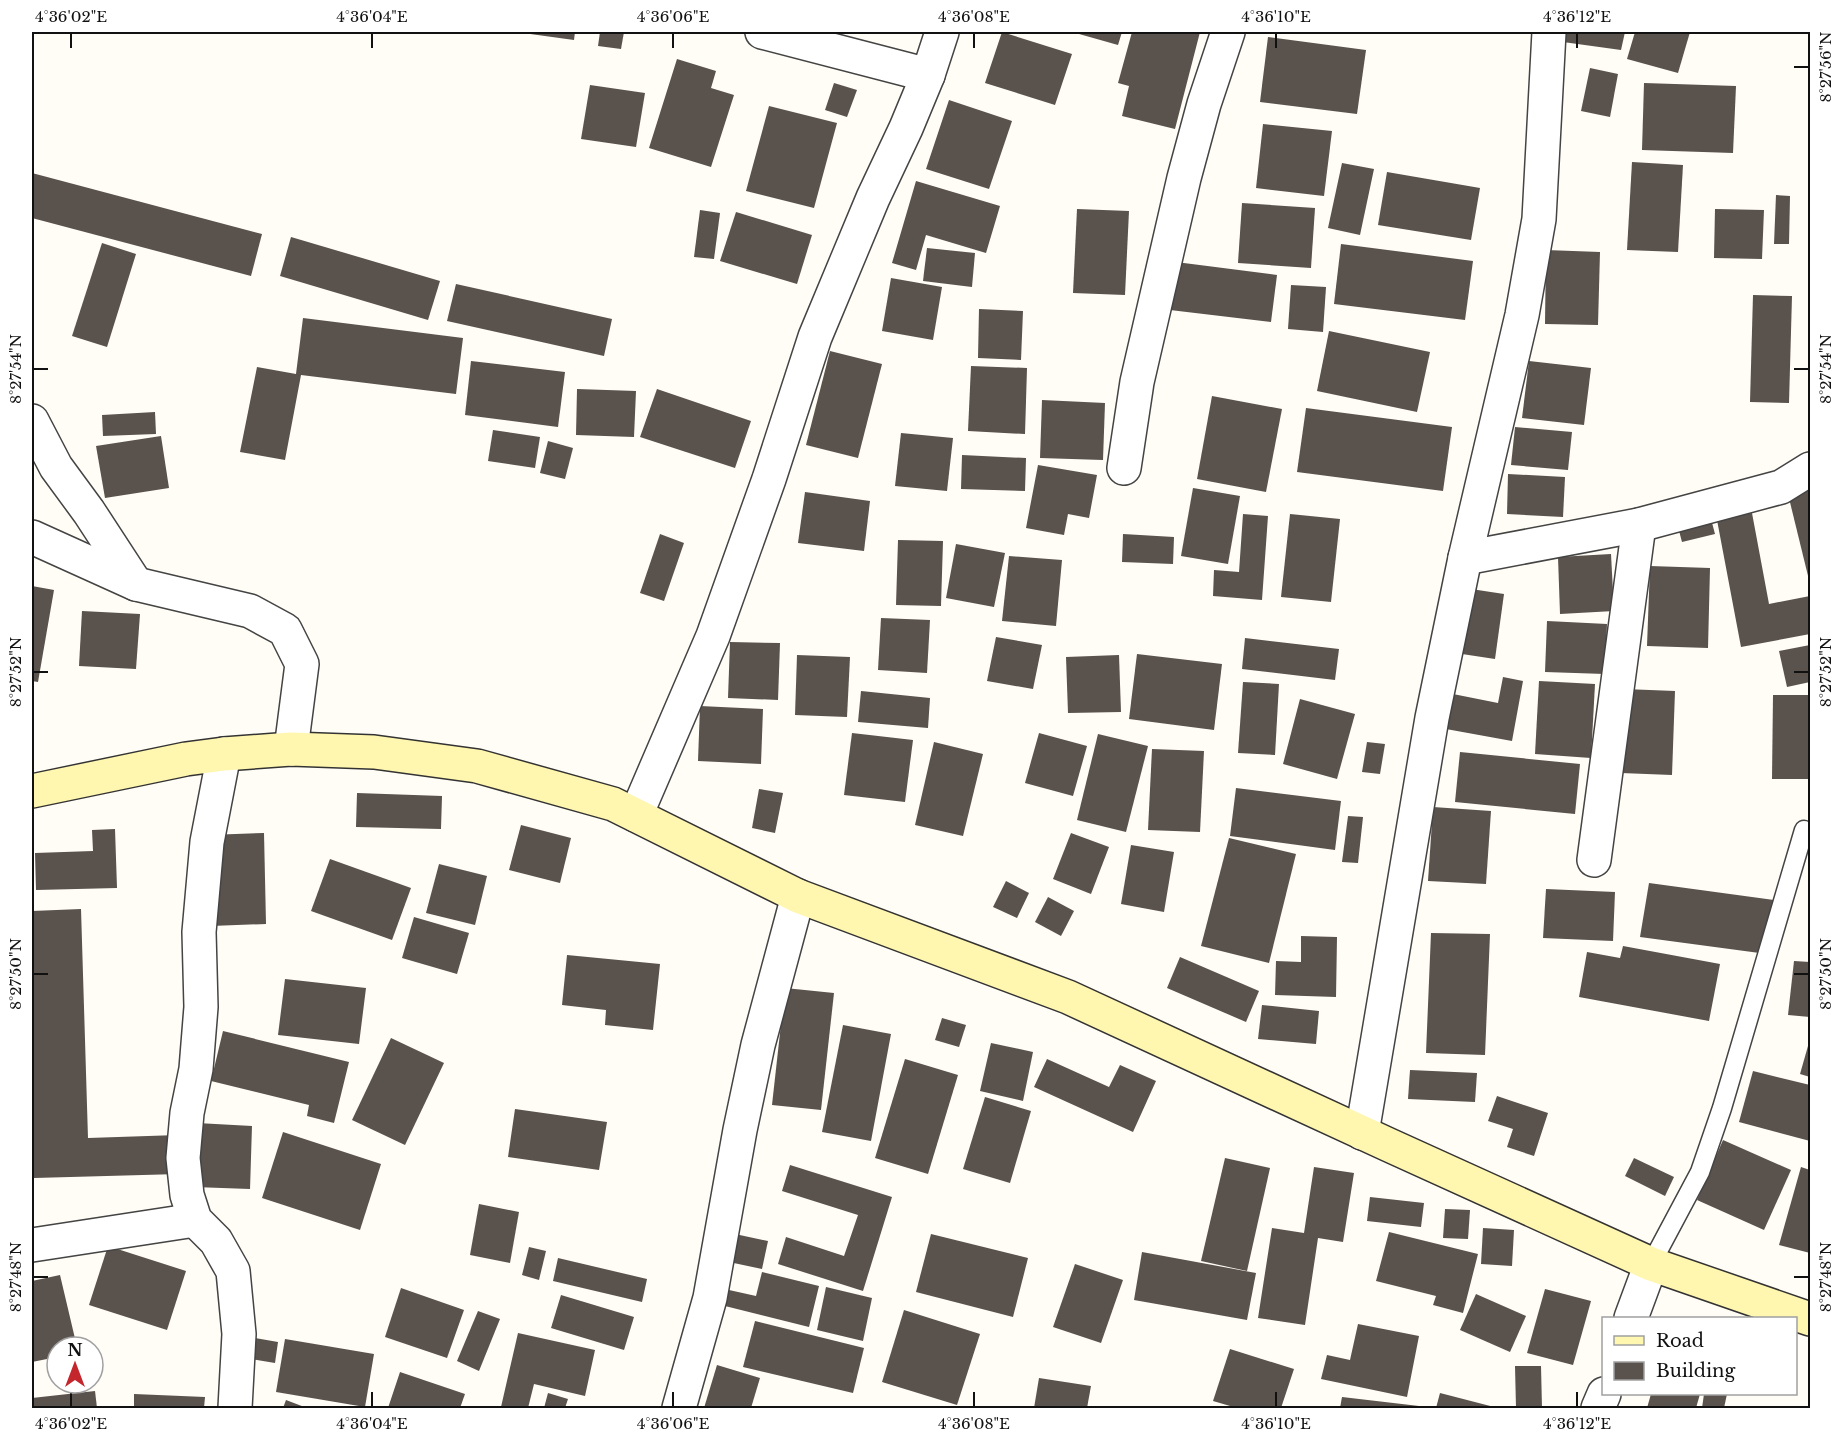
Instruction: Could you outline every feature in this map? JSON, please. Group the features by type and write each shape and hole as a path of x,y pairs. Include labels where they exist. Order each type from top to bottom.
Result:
{"street":[{"path":"762,32 928,75"},
{"path":"636,815 712,636 770,479 815,337 873,198 906,128 928,75 942,32"},
{"path":"1124,468 1137,382 1184,178 1204,104 1228,32"},
{"path":"1362,1133 1432,718 1465,558 1522,315 1539,219 1549,32"},
{"path":"32,421 56,467 89,512 136,584"},
{"path":"1465,558 1639,525 1781,487 1810,469"},
{"path":"1594,860 1639,525"},
{"path":"32,537 136,584 250,611 285,630 302,664 291,749"},
{"path":"32,791 186,759 291,749 374,752 477,766 613,804 798,896 1068,997 1651,1264 1810,1319"},
{"path":"224,754 207,842 199,932 201,1007 196,1069 187,1113 183,1158 187,1195 195,1220 216,1241 233,1271 239,1334 235,1408"},
{"path":"679,1408 710,1298 740,1130 758,1045 798,896"},
{"path":"32,1245 195,1220"},
{"path":"1631,1317 1651,1264"}],"lane":[{"path":"1651,1264 1700,1172 1722,1108 1804,831"}],"building":[{"path":"523,32 575,32 574,40"},
{"path":"600,32 624,32 621,49 598,46"},
{"path":"1002,32 1072,54 1055,105 985,83"},
{"path":"1072,32 1122,32 1118,45"},
{"path":"1132,32 1200,32 1175,129 1122,116 1129,86 1118,83"},
{"path":"1565,32 1625,32 1621,50 1563,42"},
{"path":"1635,32 1690,32 1678,73 1627,59"},
{"path":"1268,37 1366,50 1357,114 1260,102"},
{"path":"677,59 716,71 711,88 734,95 711,167 649,148"},
{"path":"1590,68 1618,74 1610,117 1581,111"},
{"path":"834,83 857,90 847,117 825,110"},
{"path":"1644,83 1736,86 1733,153 1642,150"},
{"path":"590,85 645,93 636,147 581,139"},
{"path":"949,100 1012,121 989,189 926,169"},
{"path":"769,106 837,123 814,208 746,191"},
{"path":"1263,124 1332,131 1324,196 1256,188"},
{"path":"1632,162 1683,165 1678,252 1627,250"},
{"path":"1342,163 1374,169 1360,235 1328,228"},
{"path":"1387,172 1480,188 1471,240 1378,225"},
{"path":"32,173 262,234 251,276 32,218"},
{"path":"916,181 1000,206 986,253 926,235 916,270 892,263"},
{"path":"1776,195 1790,196 1789,244 1774,244"},
{"path":"1242,203 1315,208 1311,268 1238,263"},
{"path":"1077,209 1129,211 1125,295 1073,293"},
{"path":"1715,209 1764,210 1762,259 1714,258"},
{"path":"700,210 720,213 714,259 694,257"},
{"path":"736,212 812,235 797,284 720,261"},
{"path":"291,237 440,281 428,320 280,276"},
{"path":"102,243 136,254 107,347 72,336"},
{"path":"1341,244 1473,261 1465,320 1334,304"},
{"path":"927,248 975,253 972,287 923,281"},
{"path":"1546,250 1600,252 1598,325 1545,324"},
{"path":"1176,262 1277,275 1271,322 1170,310"},
{"path":"891,278 942,287 933,340 882,331"},
{"path":"456,284 612,319 604,356 447,321"},
{"path":"1291,285 1326,287 1323,332 1288,329"},
{"path":"1753,295 1792,296 1789,403 1750,402"},
{"path":"979,309 1023,311 1021,360 978,358"},
{"path":"303,318 463,338 456,394 301,375 285,460 240,452 257,367 296,374"},
{"path":"1329,331 1430,352 1417,412 1317,391"},
{"path":"830,351 882,364 858,458 806,445"},
{"path":"471,361 565,372 558,427 465,415"},
{"path":"1529,361 1591,368 1584,425 1522,418"},
{"path":"971,366 1027,368 1025,434 968,431"},
{"path":"577,389 636,391 634,437 576,435"},
{"path":"657,389 751,421 735,468 640,437"},
{"path":"1212,396 1282,409 1266,492 1197,479"},
{"path":"1042,400 1105,403 1103,460 1040,458"},
{"path":"1306,408 1452,427 1443,491 1297,472"},
{"path":"155,412 156,434 103,436 102,415"},
{"path":"1515,427 1572,432 1568,470 1511,465"},
{"path":"493,430 540,437 535,468 488,461"},
{"path":"901,433 953,438 947,491 895,486"},
{"path":"161,436 169,488 105,498 96,446"},
{"path":"548,441 573,448 565,479 540,473"},
{"path":"962,455 1026,458 1025,491 961,489"},
{"path":"1038,465 1097,475 1089,518 1068,514 1064,535 1026,528"},
{"path":"1508,474 1565,477 1563,517 1507,514"},
{"path":"1810,484 1810,584 1787,490"},
{"path":"1193,488 1240,496 1228,564 1181,556"},
{"path":"805,492 870,501 864,551 798,543"},
{"path":"1752,513 1769,604 1810,596 1810,634 1741,647 1717,520"},
{"path":"1243,514 1268,516 1262,600 1213,596 1214,570 1239,572"},
{"path":"1290,514 1340,519 1331,602 1281,597"},
{"path":"1711,519 1715,534 1682,542 1678,527"},
{"path":"660,534 684,543 664,601 640,593"},
{"path":"1123,534 1174,537 1173,564 1122,562"},
{"path":"898,540 943,541 941,606 896,605"},
{"path":"956,544 1005,553 994,607 946,598"},
{"path":"1611,554 1614,611 1560,614 1558,557"},
{"path":"1009,556 1062,560 1056,626 1002,621"},
{"path":"1650,566 1710,568 1708,648 1647,646"},
{"path":"32,586 54,590 38,682 32,681"},
{"path":"1471,589 1504,594 1495,659 1462,654"},
{"path":"82,611 140,614 136,669 79,666"},
{"path":"881,618 930,620 927,673 878,670"},
{"path":"1547,621 1607,624 1605,674 1545,672"},
{"path":"996,637 1042,645 1033,689 987,681"},
{"path":"1245,638 1339,649 1335,680 1242,669"},
{"path":"730,642 780,643 778,700 728,698"},
{"path":"1810,645 1810,682 1787,687 1779,651"},
{"path":"1137,654 1222,664 1214,730 1129,719"},
{"path":"797,655 850,657 847,717 795,715"},
{"path":"1119,655 1121,712 1068,713 1066,657"},
{"path":"1503,677 1523,681 1512,741 1446,729 1453,694 1498,703"},
{"path":"1539,681 1595,684 1591,758 1535,754"},
{"path":"1243,682 1279,684 1275,755 1238,753"},
{"path":"1624,689 1675,691 1672,775 1621,773"},
{"path":"861,691 930,698 928,728 858,722"},
{"path":"1773,695 1810,695 1810,779 1772,779"},
{"path":"1300,699 1355,714 1337,779 1283,764"},
{"path":"700,706 763,709 761,764 698,761"},
{"path":"852,733 913,740 905,802 844,795"},
{"path":"1039,733 1087,746 1073,796 1025,783"},
{"path":"1098,734 1148,746 1126,832 1077,820"},
{"path":"934,742 983,754 963,836 915,825"},
{"path":"1367,742 1385,744 1380,774 1362,772"},
{"path":"1152,749 1204,751 1200,832 1148,830"},
{"path":"1460,752 1580,764 1575,814 1455,802"},
{"path":"1236,788 1341,801 1335,850 1230,836"},
{"path":"759,789 783,793 775,833 752,828"},
{"path":"357,793 442,796 441,829 356,827"},
{"path":"1433,807 1491,811 1486,884 1428,881"},
{"path":"1348,816 1363,817 1358,863 1342,862"},
{"path":"521,825 571,838 560,883 509,870"},
{"path":"115,829 117,888 36,890 35,853 93,851 92,830"},
{"path":"264,833 266,924 211,926 208,835"},
{"path":"1071,833 1109,847 1091,894 1053,879"},
{"path":"1229,838 1296,854 1269,963 1201,946"},
{"path":"1131,845 1174,852 1164,912 1121,904"},
{"path":"330,859 411,888 392,940 311,911"},
{"path":"439,864 487,876 475,925 426,913"},
{"path":"1006,881 1029,893 1017,918 993,907"},
{"path":"1649,883 1774,900 1767,954 1640,937"},
{"path":"1546,889 1615,892 1613,941 1543,938"},
{"path":"1048,897 1074,911 1061,936 1035,922"},
{"path":"81,909 88,1138 178,1135 179,1174 34,1178 32,911"},
{"path":"414,917 469,933 457,974 402,958"},
{"path":"1431,933 1490,934 1485,1055 1426,1053"},
{"path":"1301,936 1337,937 1336,997 1275,995 1276,961 1301,962"},
{"path":"1623,946 1720,964 1709,1021 1579,997 1587,952 1620,958"},
{"path":"567,955 660,964 653,1030 605,1025 606,1010 562,1005"},
{"path":"1180,957 1259,991 1246,1022 1167,988"},
{"path":"1794,961 1810,962 1810,1017 1788,1015"},
{"path":"285,979 366,988 359,1044 278,1035"},
{"path":"785,988 834,993 821,1110 772,1105"},
{"path":"1262,1005 1319,1011 1316,1044 1258,1039"},
{"path":"942,1018 966,1025 959,1047 935,1040"},
{"path":"843,1025 891,1034 871,1141 822,1132"},
{"path":"223,1031 349,1062 334,1123 307,1116 309,1105 211,1081"},
{"path":"391,1038 444,1063 405,1145 352,1120"},
{"path":"1810,1039 1810,1077 1800,1074"},
{"path":"991,1043 1033,1052 1023,1101 980,1091"},
{"path":"905,1059 958,1075 928,1174 875,1158"},
{"path":"1047,1059 1109,1087 1120,1065 1156,1081 1133,1132 1034,1087"},
{"path":"1410,1070 1477,1073 1475,1102 1408,1099"},
{"path":"1753,1071 1810,1085 1810,1141 1739,1122"},
{"path":"1497,1096 1548,1113 1534,1156 1507,1147 1513,1129 1488,1121"},
{"path":"985,1097 1031,1111 1010,1183 963,1169"},
{"path":"515,1109 607,1122 599,1170 508,1157"},
{"path":"197,1123 252,1126 250,1189 194,1187"},
{"path":"283,1132 381,1164 360,1230 262,1198"},
{"path":"1723,1140 1791,1170 1764,1230 1697,1200"},
{"path":"1225,1158 1270,1168 1247,1271 1201,1261"},
{"path":"1634,1158 1674,1177 1665,1196 1625,1176"},
{"path":"790,1165 892,1197 863,1291 778,1264 786,1237 844,1256 858,1215 782,1191"},
{"path":"1314,1167 1354,1173 1343,1242 1318,1238 1305,1325 1258,1318 1272,1228 1304,1233"},
{"path":"1801,1167 1810,1170 1810,1253 1779,1245"},
{"path":"1370,1197 1424,1203 1421,1227 1367,1221"},
{"path":"479,1204 519,1212 510,1263 470,1255"},
{"path":"1445,1209 1470,1210 1468,1239 1443,1238"},
{"path":"1483,1228 1514,1230 1512,1266 1481,1264"},
{"path":"1389,1232 1478,1254 1463,1313 1433,1305 1436,1296 1376,1281"},
{"path":"735,1234 768,1241 762,1269 729,1262"},
{"path":"931,1234 1028,1258 1013,1317 916,1292"},
{"path":"108,1246 186,1271 167,1330 89,1305"},
{"path":"529,1247 546,1251 539,1280 522,1275"},
{"path":"1142,1252 1256,1273 1247,1320 1134,1300"},
{"path":"558,1258 647,1279 642,1302 553,1281"},
{"path":"1075,1264 1123,1280 1101,1343 1053,1327"},
{"path":"762,1272 819,1286 809,1327 725,1306 729,1290 756,1296"},
{"path":"60,1275 74,1335 45,1335 45,1359 32,1362 32,1281"},
{"path":"826,1287 872,1298 863,1341 817,1330"},
{"path":"401,1288 464,1310 447,1358 385,1337"},
{"path":"1545,1289 1591,1301 1573,1365 1527,1353"},
{"path":"1476,1294 1526,1316 1510,1352 1460,1330"},
{"path":"561,1295 634,1317 624,1350 551,1328"},
{"path":"904,1310 980,1334 957,1405 882,1382"},
{"path":"478,1311 500,1319 479,1371 457,1361"},
{"path":"755,1321 864,1348 853,1393 743,1367"},
{"path":"1358,1324 1419,1336 1407,1397 1321,1379 1327,1355 1350,1360"},
{"path":"518,1333 595,1350 585,1396 534,1384 528,1408 501,1407"},
{"path":"255,1338 278,1342 275,1363 251,1359"},
{"path":"285,1339 374,1354 365,1407 276,1392"},
{"path":"1230,1349 1294,1369 1281,1408 1237,1408 1213,1401"},
{"path":"717,1365 760,1378 751,1408 704,1408"},
{"path":"1515,1366 1541,1366 1542,1408 1516,1408"},
{"path":"400,1372 465,1394 460,1408 388,1408"},
{"path":"1039,1378 1091,1386 1087,1408 1034,1408"},
{"path":"548,1393 568,1399 565,1408 544,1408"},
{"path":"1440,1393 1498,1408 1436,1408"},
{"path":"134,1394 205,1397 204,1408 134,1408"},
{"path":"95,1395 97,1408 32,1408 32,1398"},
{"path":"1651,1395 1700,1395 1696,1408 1647,1408"},
{"path":"1704,1395 1727,1395 1724,1408 1702,1408"},
{"path":"1342,1397 1419,1406 1418,1408 1340,1408"},
{"path":"286,1400 307,1408 283,1408"}]}
